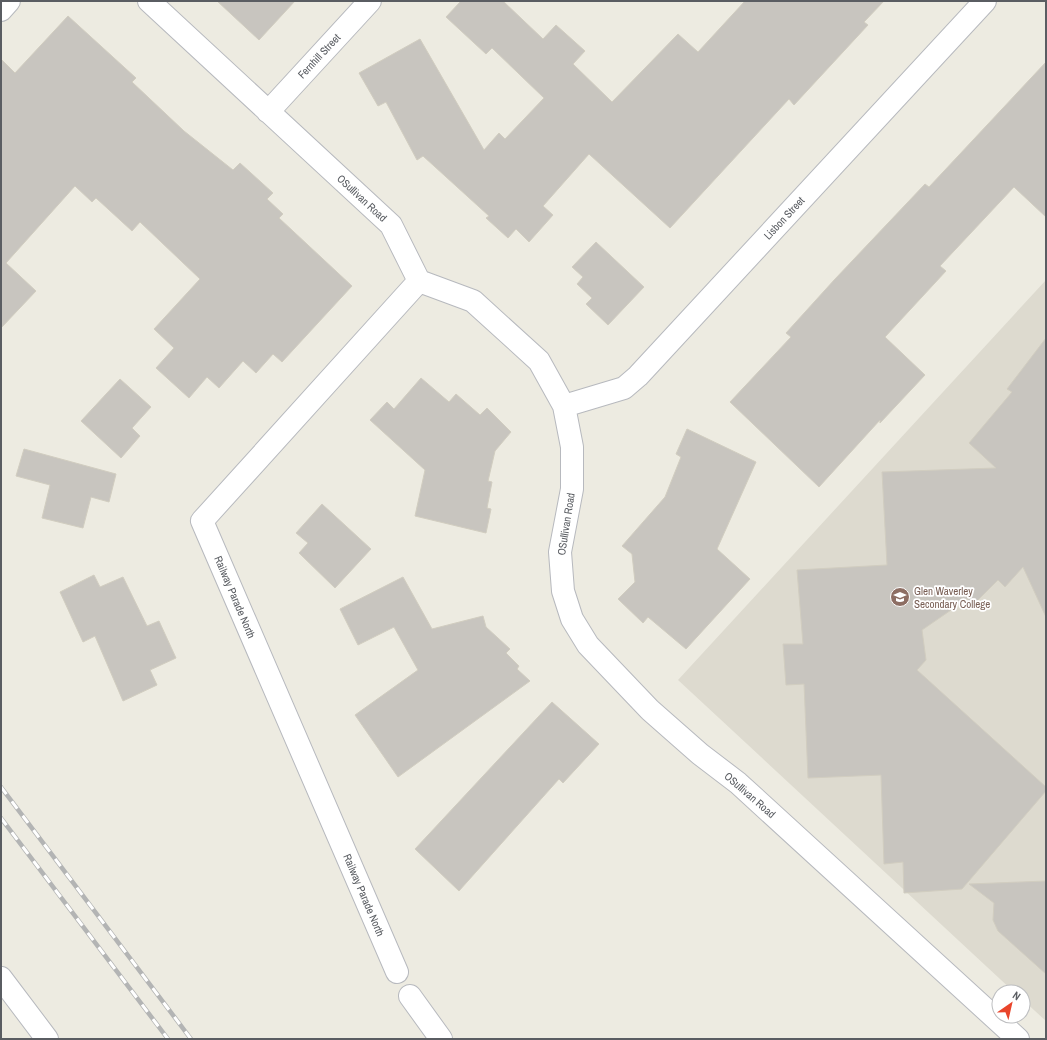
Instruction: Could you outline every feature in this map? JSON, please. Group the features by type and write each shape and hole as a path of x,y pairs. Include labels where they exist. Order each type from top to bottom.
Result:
{"street":[{"path":"1,10 9,1"},
{"name":"OSullivan Road","path":"149,1 391,225 419,280 473,301 539,361 564,406 572,447 572,489 560,552 563,591 572,619 588,645 650,710 700,754 738,783 1018,1039"},
{"name":"Fernhill Street","path":"268,112 370,1"},
{"name":"Lisbon Street","path":"564,406 624,388 638,376 985,1"},
{"name":"Railway Parade North","path":"397,972 202,521 419,280"},
{"path":"1,978 47,1039"},
{"path":"410,996 441,1039"}],"shaded area":[{"name":"Glen Waverley Secondary College","path":"1046,280 1046,1021 1031,1007 1031,984 1005,984 678,680"}],"building":[{"path":"217,1 295,1 259,40"},
{"path":"461,1 503,1 543,39 556,25 585,51 573,64 612,102 678,34 698,52 745,1 884,1 864,22 868,25 794,105 789,99 670,228 589,154 543,206 553,215 529,242 516,229 508,238 486,218 489,216 423,156 417,160 386,102 378,106 359,73 420,39 484,150 499,133 505,139 544,98 492,48 486,54 446,17"},
{"path":"68,16 136,78 132,82 184,131 233,170 240,163 273,193 267,199 283,214 279,218 352,286 282,362 273,354 256,373 243,361 219,388 207,377 189,398 156,368 174,348 154,329 200,279 140,222 132,231 96,198 92,202 75,186 6,263 36,291 1,328 1,59 15,73"},
{"path":"1046,62 1046,217 1014,187 940,266 946,271 885,337 925,375 880,423 880,420 819,487 730,402 791,337 786,333 835,279 925,184 929,187"},
{"path":"596,242 644,287 608,325 586,304 592,298 577,284 583,277 572,267"},
{"path":"1046,338 1046,617 1023,567 1005,587 998,580 973,605 967,599 922,630 926,660 917,670 1046,787 1046,791 962,889 904,893 903,862 884,864 881,775 808,778 804,684 786,685 783,644 803,644 797,570 887,565 882,472 996,468 969,443 1012,392 1007,389"},
{"path":"421,378 449,402 456,394 480,415 487,408 511,432 495,451 488,481 492,482 487,508 491,509 486,533 415,516 425,470 370,420 387,402 394,409"},
{"path":"120,379 151,407 132,428 140,436 121,458 81,421"},
{"path":"687,429 756,462 717,549 750,579 686,649 648,617 643,623 618,599 635,582 632,554 622,546 665,497 681,457 676,454"},
{"path":"24,449 116,474 109,502 91,497 83,528 42,518 50,485 16,476"},
{"path":"322,504 371,549 335,588 299,553 308,543 296,533"},
{"path":"94,575 100,587 123,577 147,626 159,621 176,658 150,670 157,685 123,701 95,636 83,642 60,592"},
{"path":"403,577 432,629 483,616 486,627 510,649 506,653 519,666 517,669 530,681 398,777 355,715 418,670 394,627 358,645 340,609"},
{"path":"552,702 599,744 563,783 559,779 459,891 415,849"},
{"path":"1046,881 1046,974 998,931 993,920 994,903 969,884"}],"railway":[{"path":"1,787 191,1039"},
{"path":"1,818 168,1039"}],"place":[{"name":"Glen Waverley Secondary College","path":"900,597"}]}
